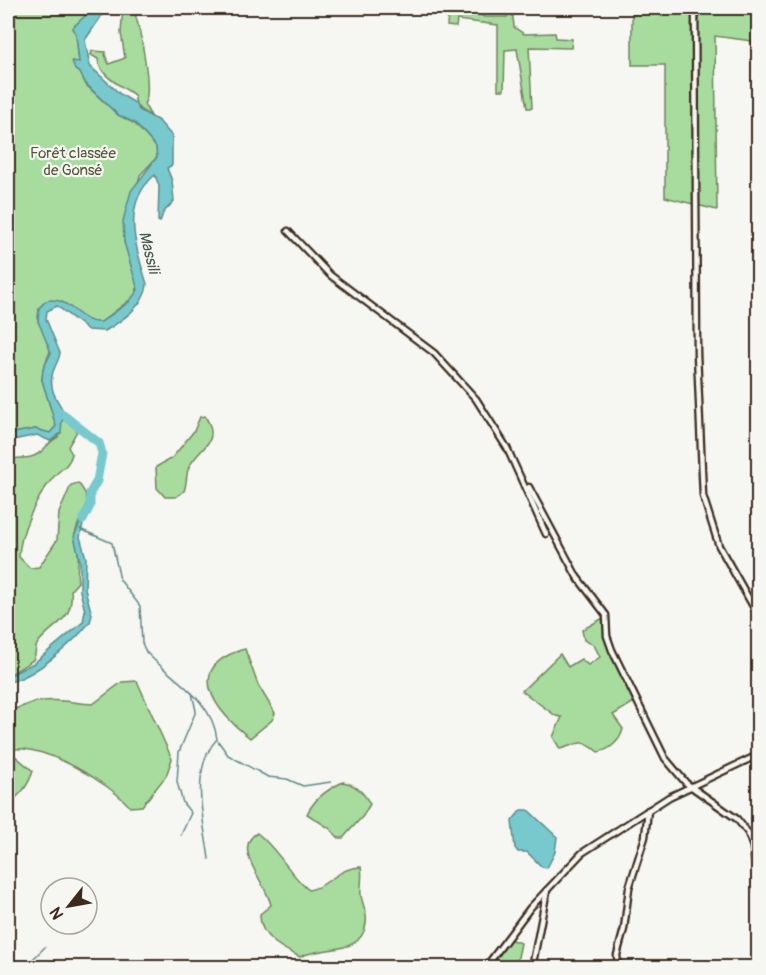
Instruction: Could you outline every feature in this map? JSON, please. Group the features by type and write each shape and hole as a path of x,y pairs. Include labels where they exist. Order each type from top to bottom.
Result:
{"street":[{"path":"695,8 697,353 703,496 719,546 759,615"},
{"path":"288,231 330,275 434,353 476,399 507,448 546,534"},
{"path":"529,487 577,577 606,615 607,636 612,650 661,751 691,787 737,819 748,833 753,847 759,892"},
{"path":"485,968 547,887 582,853 648,810 759,755"},
{"path":"618,968 617,954 624,928 629,888 645,837 648,810"},
{"path":"532,968 532,952 547,887"}],"green space":[{"name":"Forêt classée de Gonsé","path":"8,8 94,8 72,28 76,34 80,72 86,85 118,115 135,124 156,147 157,157 140,175 124,242 137,284 136,295 101,322 87,320 63,304 55,302 46,301 39,308 38,321 51,349 43,369 42,380 56,426 50,433 35,429 8,434"},
{"path":"123,8 133,8 136,16 146,73 147,97 144,104 151,116 137,106 135,96 107,76 99,65 98,59 91,55 92,51 106,52 109,64 125,58 121,33"},
{"path":"506,8 512,8 514,27 524,34 555,33 556,38 572,39 571,48 529,47 532,108 527,108 517,49 505,50 504,90 498,90 498,25 457,20 456,27 447,26 448,15 474,11 484,17 507,17"},
{"path":"632,8 758,8 758,243 752,41 715,36 717,210 665,197 665,65 632,65"},
{"path":"205,416 210,425 210,438 189,467 184,491 176,497 165,497 157,488 156,467 172,458 194,431 200,417"},
{"path":"62,420 69,421 77,431 68,447 72,454 69,462 52,479 40,496 22,537 19,557 30,568 39,567 57,540 59,513 71,485 78,483 84,491 87,503 75,535 78,553 78,582 71,590 71,601 66,615 38,643 33,660 8,676 8,461 31,457 39,453 58,437"},
{"path":"605,617 613,649 639,699 613,715 623,729 620,737 610,747 598,752 587,744 579,743 560,749 553,737 562,717 556,716 522,691 560,654 568,667 581,659 588,665 600,657 594,645 584,640 582,630"},
{"path":"245,649 258,685 275,713 272,720 250,738 225,715 216,702 210,690 209,678 214,666 226,657"},
{"path":"137,681 172,759 166,776 142,806 130,807 121,797 93,777 59,759 26,749 13,749 14,755 33,771 24,790 8,803 8,709 42,701 93,704 122,682"},
{"path":"343,782 359,790 370,804 363,816 343,838 339,838 329,828 307,814 322,795"},
{"path":"257,833 309,890 322,885 345,870 361,867 361,895 366,920 363,934 357,941 349,946 309,953 300,957 272,941 263,929 260,914 271,905 249,856 250,839"},
{"path":"506,938 521,943 516,967 485,968"}],"water":[{"path":"94,8 107,8 85,40 90,66 120,94 135,103 139,110 159,121 172,136 172,165 167,168 172,181 174,201 163,213 160,222 158,221 159,186 155,175 137,199 134,213 135,241 147,284 146,292 132,312 105,331 88,330 57,306 47,311 46,319 60,353 51,382 66,416 62,420 61,433 50,441 37,435 8,441 8,434 35,429 50,433 56,426 42,380 43,369 51,353 38,321 39,308 46,301 54,300 68,305 86,319 101,322 129,302 138,290 124,242 123,221 131,191 157,157 156,147 135,123 118,115 75,70 72,61 79,62 76,34 72,28"},
{"path":"86,511 91,511 83,524 80,537 86,558 85,589 92,615 90,622 74,640 41,667 8,682 8,676 34,663 83,622 85,611 80,591 80,561 74,536"},
{"path":"521,810 528,810 557,837 555,852 547,868 542,867 527,852 518,852 515,848 512,821"}],"waterway":[{"name":"Massili","path":"57,410 99,443 102,453 97,481 90,493 90,506 83,520"},
{"path":"80,529 112,543 120,580 140,606 142,643 146,652 199,701 214,725 217,739 208,751 201,780 202,813 209,859"},
{"path":"181,835 191,813 183,803 177,782 179,752 196,711 192,693"},
{"path":"218,741 228,755 268,777 287,779 303,786 331,782"},
{"path":"24,968 45,947"}]}
